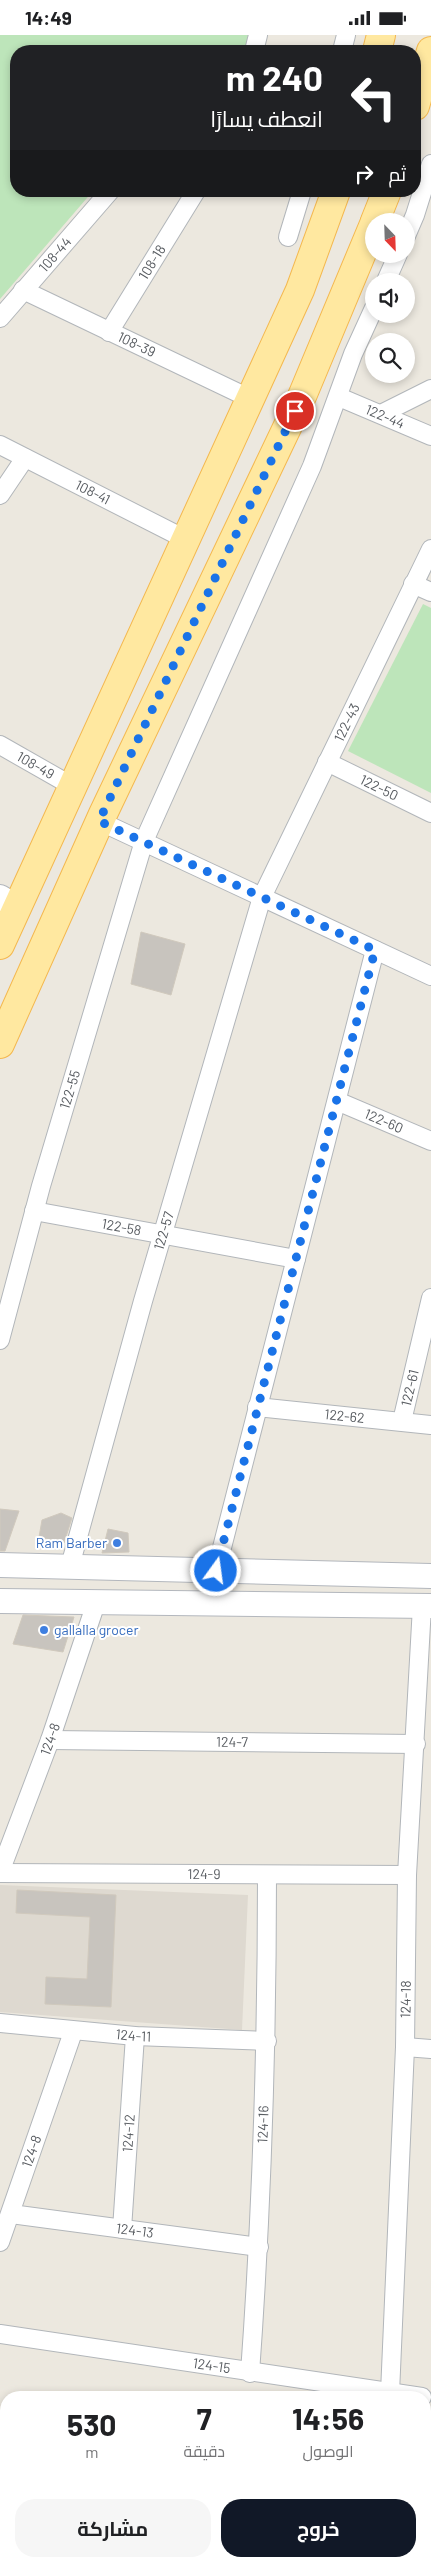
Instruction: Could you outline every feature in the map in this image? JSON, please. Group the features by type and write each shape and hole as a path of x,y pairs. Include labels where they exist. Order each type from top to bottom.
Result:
{"main road":[{"path":"421,85 431,51"},
{"path":"0,945 8,902 72,786 251,399 300,290 334,197"},
{"path":"378,213 385,197"},
{"path":"0,1045 99,821 303,394 365,245"},
{"path":"0,1565 431,1576"},
{"path":"0,1601 427,1606"}],"street":[{"path":"415,223 423,211 431,164"},
{"name":"108-44","path":"0,318 105,197"},
{"name":"108-18","path":"110,332 192,197"},
{"path":"288,237 300,197"},
{"name":"108-39","path":"23,290 251,399"},
{"name":"122-55","path":"0,1340 34,1211 144,841 312,466 339,397 353,354 367,323"},
{"path":"381,414 431,389"},
{"name":"122-44","path":"339,397 431,436"},
{"name":"108-41","path":"0,445 186,539"},
{"path":"0,495 25,458"},
{"name":"122-43","path":"262,897 431,549"},
{"path":"413,584 431,592"},
{"name":"108-49","path":"0,745 72,786"},
{"name":"122-50","path":"327,762 431,813"},
{"path":"99,821 431,976"},
{"name":"122-57","path":"70,1567 163,1234 262,897"},
{"path":"216,1571 257,1407 338,1101 375,950"},
{"name":"122-60","path":"338,1101 431,1141"},
{"name":"122-58","path":"34,1211 296,1259"},
{"name":"122-61","path":"402,1421 431,1298"},
{"name":"122-62","path":"257,1407 431,1425"},
{"name":"124-8","path":"0,1873 50,1740 96,1603"},
{"name":"124-18","path":"390,2391 406,2047 407,1875 427,1606"},
{"name":"124-7","path":"50,1740 416,1744"},
{"name":"124-9","path":"0,1873 407,1875"},
{"name":"124-16","path":"250,2373 259,2247 267,2041 267,1875"},
{"name":"124-11","path":"0,2023 73,2032 267,2041"},
{"name":"124-8","path":"0,2241 11,2215 73,2032"},
{"name":"124-12","path":"122,2229 135,2036"},
{"path":"406,2047 431,2049"},
{"name":"124-13","path":"11,2215 259,2247"},
{"name":"124-15","path":"0,2335 376,2391"}],"shaded area":[{"path":"0,1885 248,1895 242,2030 0,2012"}],"green space":[{"path":"0,35 249,35 246,45 10,45 10,197 88,197 0,299"},
{"path":"423,604 431,608 431,793 348,751"}],"building":[{"path":"141,932 185,944 171,995 131,984"},
{"path":"0,1509 19,1511 5,1551 0,1551"},
{"path":"61,1513 72,1518 64,1543 39,1537 42,1520"},
{"name":"Ram Barber","path":"108,1529 128,1533 129,1552 102,1553"},
{"name":"gallalla grocer","path":"23,1615 74,1617 63,1652 13,1644"},
{"path":"17,1890 116,1895 111,2007 45,2004 46,1977 87,1979 90,1917 16,1913"}],"place":[{"name":"Ram Barber","path":"117,1543"},
{"name":"gallalla grocer","path":"44,1630"}],"route":[{"path":"216,1571 257,1407 338,1101 375,950 99,821 295,411"}]}
